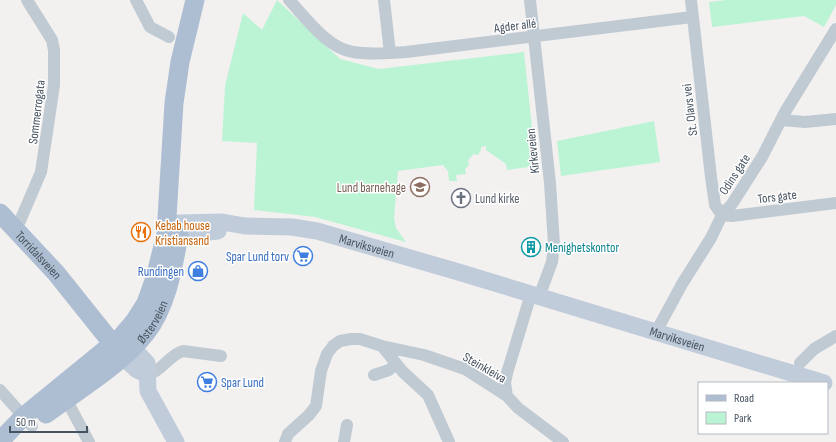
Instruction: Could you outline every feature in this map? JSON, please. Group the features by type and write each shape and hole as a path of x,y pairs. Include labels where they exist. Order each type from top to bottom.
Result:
{"main road":[{"name":"Østerveien","path":"0,441 28,421 122,346 146,332 160,308 172,270 175,229 172,145 177,84 195,0"},
{"name":"Torridalsveien","path":"6,220 122,346"},
{"name":"Marviksveien","path":"175,229 231,230 245,226 292,227 317,231 352,240 821,382"},
{"name":"Østerveien","path":"16,442 28,421 66,399 122,346"},
{"path":"122,346 137,370 148,375 148,391 176,442"}],"street":[{"name":"Sommerrogata","path":"6,220 20,221 41,172 54,85 54,50 52,40 27,0"},
{"path":"136,0 150,27 169,37"},
{"name":"Agder allé","path":"289,0 326,38 342,49 364,53 390,53 692,17"},
{"path":"384,0 390,53"},
{"name":"Kirkeveien","path":"530,0 550,183 554,244 552,262 535,296"},
{"name":"St. Olavs vei","path":"690,0 712,184 716,205 722,215"},
{"name":"Odins gate","path":"656,332 682,284 711,238 722,215 735,199 836,30"},
{"path":"782,120 805,122 836,119"},
{"name":"Tors gate","path":"722,215 732,216 836,203"},
{"path":"507,396 505,383 507,373 535,296"},
{"path":"800,363 814,349 836,336"},
{"name":"Steinkleiva","path":"286,442 288,434 309,415 316,406 321,371 327,354 333,346 340,341 355,339 382,346 389,346 465,369 507,396 518,408 563,442"},
{"path":"382,346 396,364 428,396 449,442"},
{"path":"148,375 154,373 178,353 183,351 221,356"},
{"path":"374,376 389,370 396,364"},
{"path":"4,395 28,421"},
{"path":"66,399 89,442"},
{"path":"344,442 347,424"}],"green space":[{"path":"277,0 340,59 379,69 524,52 536,166 507,170 506,164 486,150 486,146 481,147 478,155 474,154 468,160 469,165 465,169 466,174 456,175 457,181 449,181 448,171 443,165 398,171 394,218 396,228 406,242 315,217 254,210 257,143 222,141 225,86 243,13 262,30"},
{"path":"727,0 836,0 836,5 824,27 804,16 712,27 709,2"},
{"path":"654,121 660,162 561,176 557,141"}],"place":[{"name":"Lund barnehage","path":"420,187"},
{"name":"Lund kirke","path":"461,198"},
{"name":"Kebab house Kristiansand","path":"141,232"},
{"name":"Menighetskontor","path":"531,247"},
{"name":"Spar Lund torv","path":"303,256"},
{"name":"Rundingen","path":"198,271"},
{"name":"Spar Lund","path":"207,382"}]}
